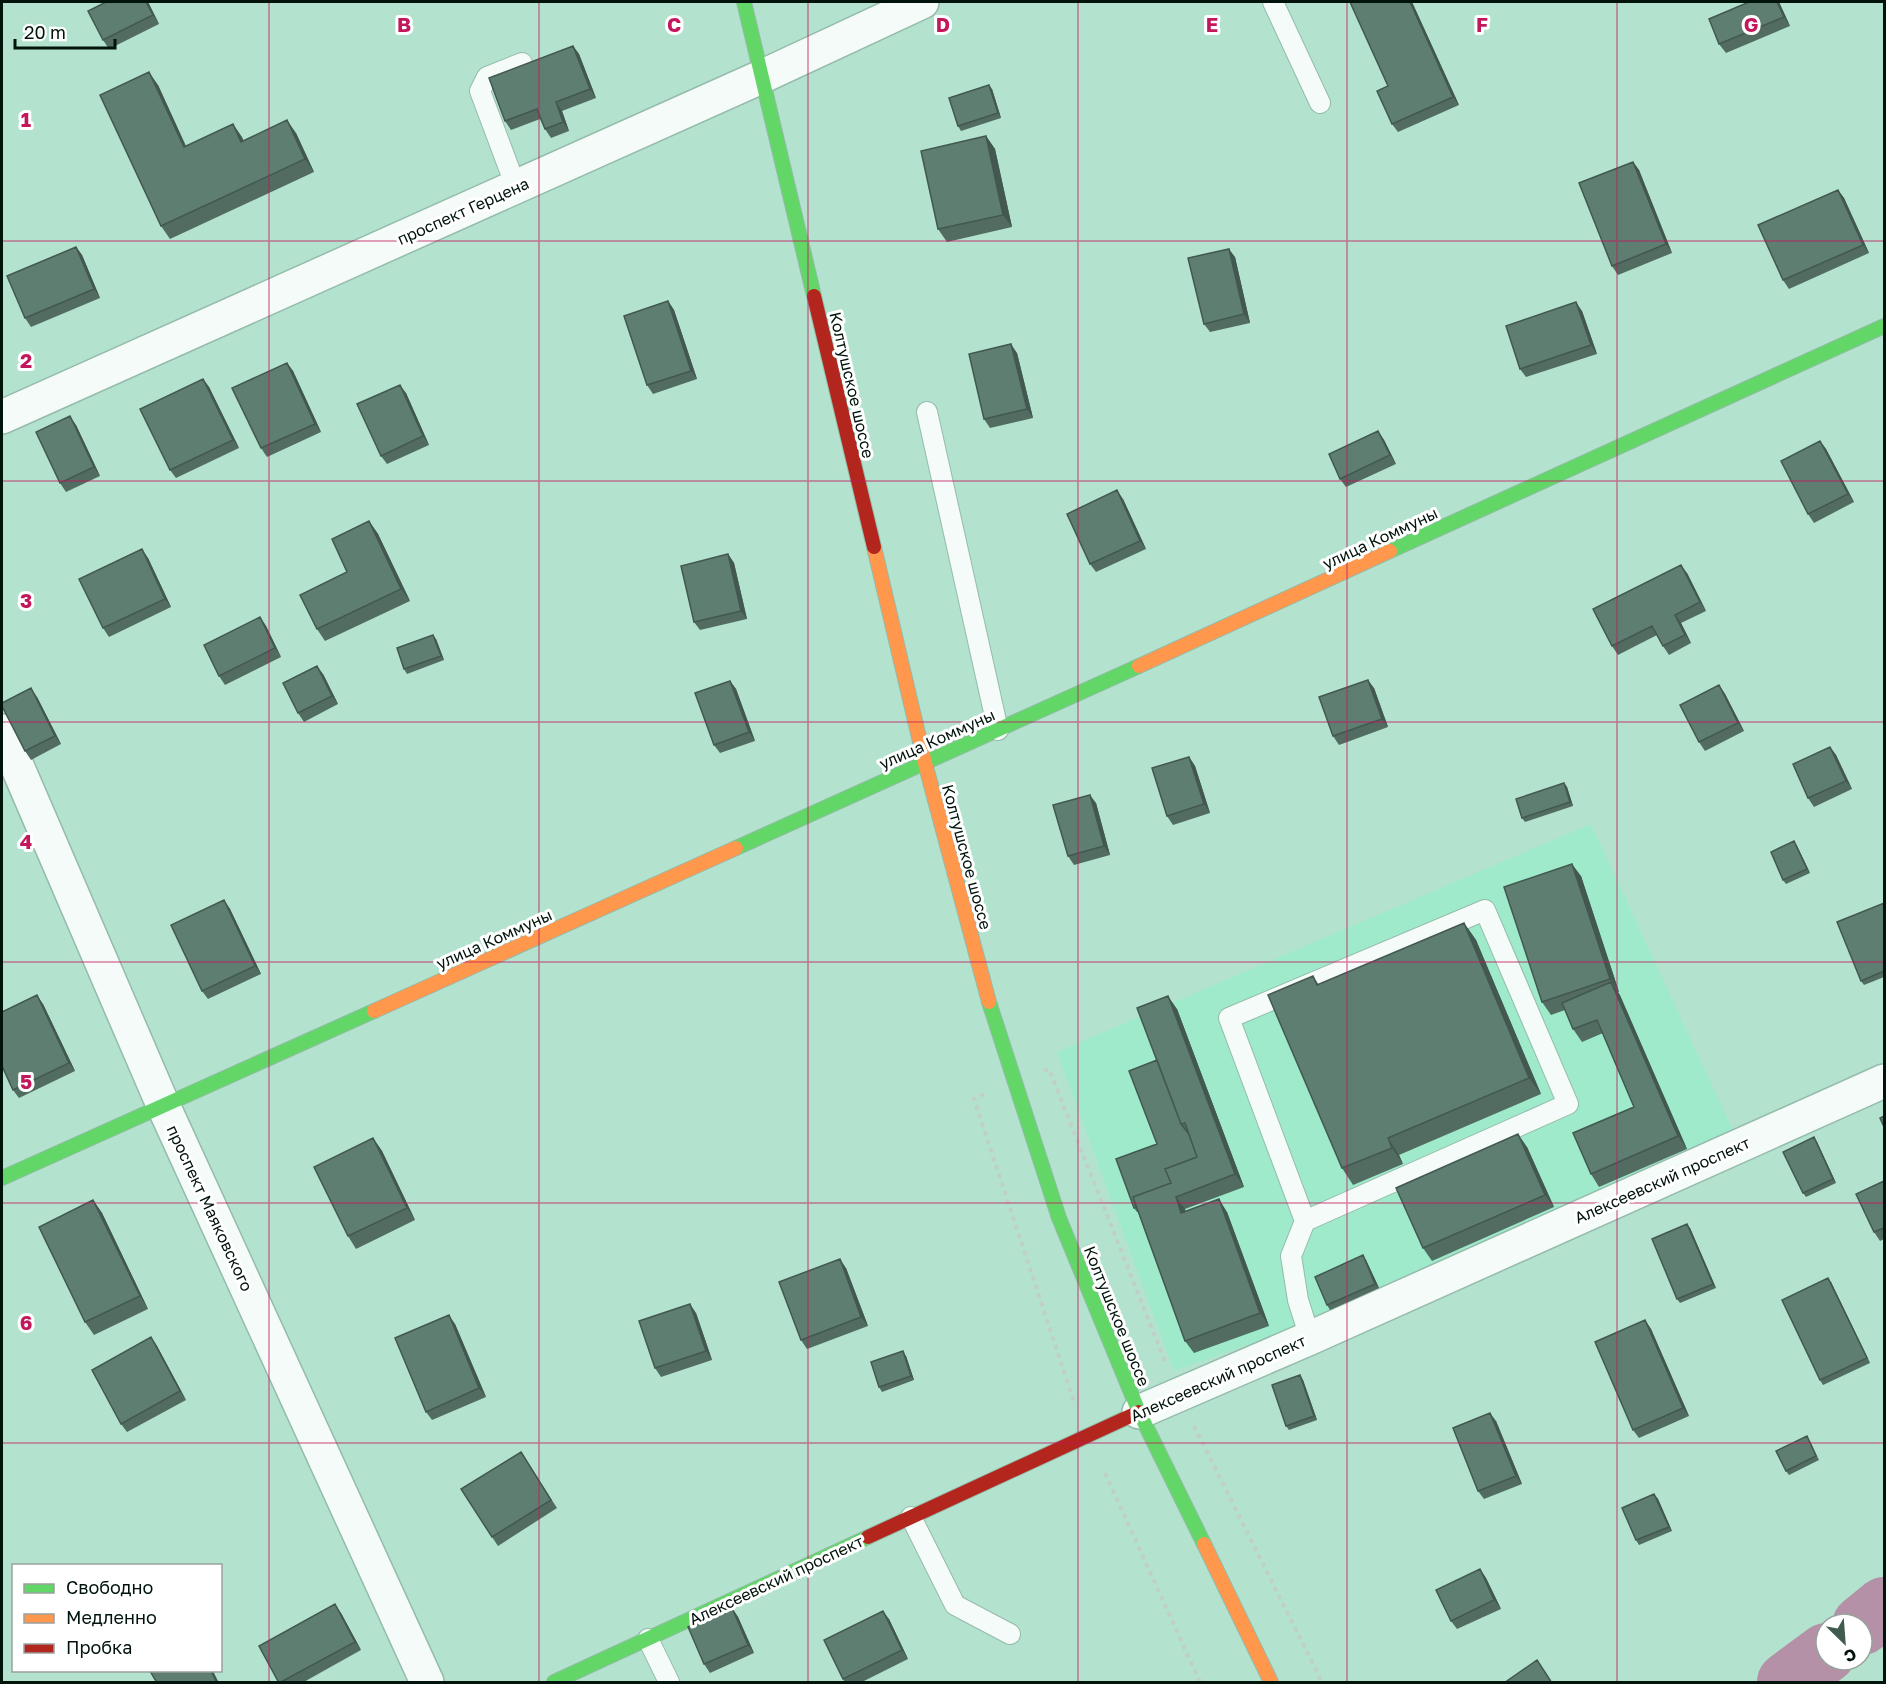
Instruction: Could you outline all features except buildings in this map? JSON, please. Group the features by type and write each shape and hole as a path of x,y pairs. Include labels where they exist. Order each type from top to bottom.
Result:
{"street":[{"name":"Колтушское шоссе","path":"744,2 925,763 979,968 1036,1151 1059,1218 1139,1413 1271,1683"},
{"name":"проспект Герцена","path":"2,417 761,77 922,2"},
{"name":"улица Коммуны","path":"2,1178 998,730 1884,326"},
{"name":"проспект Маяковского","path":"2,730 163,1105 426,1683"},
{"name":"Алексеевский проспект","path":"554,1683 1178,1394 1310,1338 1884,1081"}],"lane":[{"path":"1273,2 1320,104"},
{"path":"516,187 480,91 487,77 522,63"},
{"path":"927,412 998,730"},
{"path":"1305,1221 1568,1104 1485,910 1229,1018 1305,1221 1291,1256 1298,1300 1310,1338"},
{"path":"911,1517 955,1605 1010,1634"},
{"path":"648,1639 669,1683"}],"path":[{"path":"1178,1394 1322,1683"},
{"path":"1105,1473 1200,1683"}],"shaded area":[{"path":"1591,824 1734,1133 1330,1315 1174,1371 1057,1052"}],"waterway":[{"path":"1874,1615 1884,1607"},
{"path":"1787,1682 1814,1662"}],"traffic: fast":[{"path":"744,2 814,296"},
{"path":"1390,551 1884,326"},
{"path":"736,848 1139,666"},
{"path":"989,1002 1059,1218 1139,1412 1204,1544"},
{"path":"2,1178 374,1011"},
{"path":"554,1682 868,1537"}],"traffic: slow":[{"path":"874,547 925,763 989,1002"},
{"path":"1139,666 1390,551"},
{"path":"374,1011 736,848"},
{"path":"1204,1544 1271,1682"}],"traffic: jam":[{"path":"814,296 874,547"},
{"path":"868,1537 1139,1412"}]}
